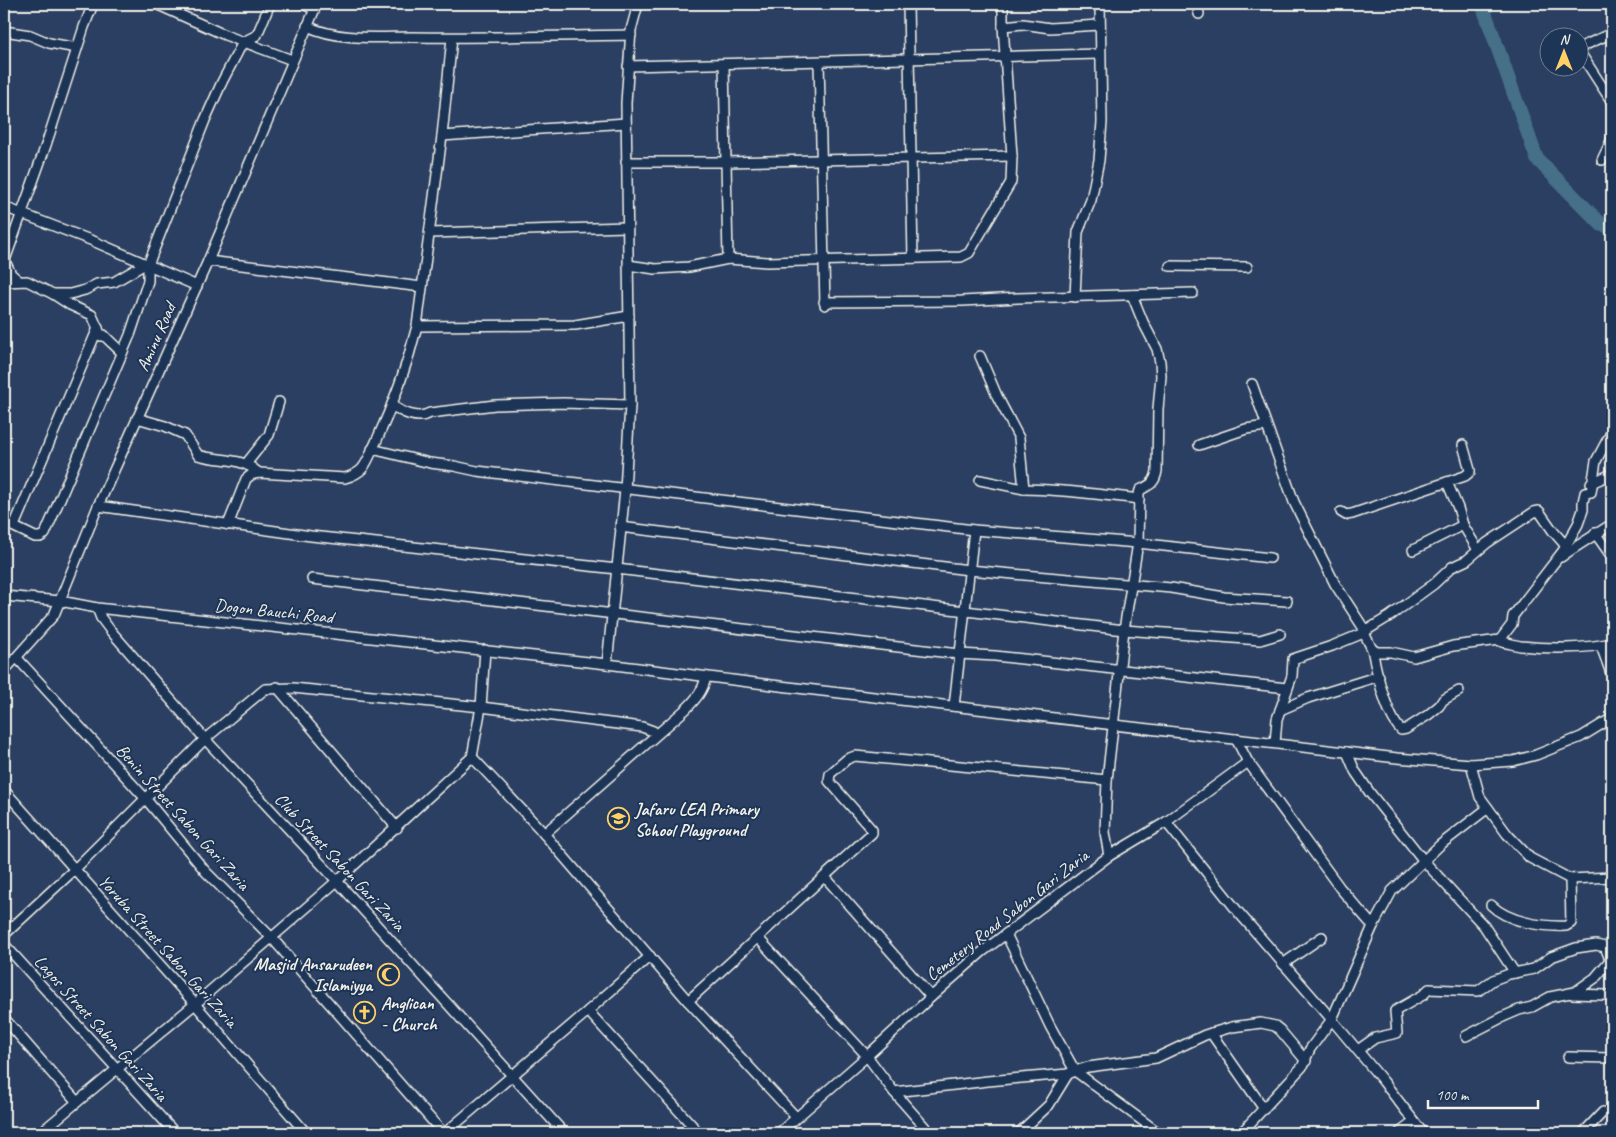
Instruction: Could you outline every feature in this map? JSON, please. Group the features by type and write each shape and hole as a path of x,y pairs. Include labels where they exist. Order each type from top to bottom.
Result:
{"street":[{"path":"20,281 11,274 4,262 46,145 93,4"},
{"path":"156,4 243,42 292,60"},
{"path":"4,522 35,537 45,534 130,335 148,281 147,265 208,112 243,42 256,35 270,4"},
{"path":"303,4 316,6"},
{"path":"607,664 625,490 630,405 626,122 631,35 638,4"},
{"path":"908,4 913,258"},
{"path":"628,265 655,269 702,265 728,259 767,262 824,261 961,257 969,254 1012,182 1003,4"},
{"path":"1075,297 1078,232 1091,200 1099,160 1102,122 1100,4"},
{"path":"1197,4 1199,14"},
{"name":"Aminu Road","path":"4,671 54,616 98,506 208,261 316,6"},
{"path":"1003,26 1023,24 1050,28 1100,25"},
{"path":"307,26 322,33 343,36 452,38 631,35"},
{"path":"4,31 30,35 49,43 77,48"},
{"path":"1612,33 1580,47 1579,51 1612,102"},
{"path":"228,525 246,479 251,475 259,473 345,478 356,475 363,468 372,450 392,405 411,352 417,326 442,136 452,38"},
{"path":"628,66 1100,54"},
{"path":"819,62 824,304 1193,293"},
{"path":"724,64 728,259"},
{"path":"442,136 626,122"},
{"path":"1602,160 1612,139"},
{"path":"626,162 726,162 1012,156"},
{"path":"4,207 196,286"},
{"path":"430,233 627,227"},
{"path":"208,261 422,287"},
{"path":"53,294 70,294 97,284 114,282 147,265"},
{"path":"1170,266 1247,266"},
{"path":"4,282 27,281 70,305 89,312 95,319 99,332 14,526"},
{"path":"1109,856 1105,832 1112,726 1124,630 1138,543 1140,490 1152,484 1156,479 1161,376 1157,349 1132,295"},
{"path":"417,326 575,325 629,316"},
{"path":"99,332 122,353"},
{"path":"980,356 997,396 1020,438 1024,489"},
{"path":"1252,384 1294,502 1316,550 1372,648 1393,718 1401,730 1406,729 1428,715 1439,706 1442,700 1459,691"},
{"path":"246,464 269,435 279,402"},
{"path":"392,405 404,414 426,415 495,405 573,403 630,405"},
{"path":"137,418 165,426 185,435 198,455 246,464 259,473"},
{"path":"1199,444 1246,429 1266,426"},
{"path":"1500,640 1512,624 1513,616 1558,558 1578,524 1586,493 1591,492 1596,461 1612,431"},
{"path":"1341,512 1346,515 1352,514 1447,482 1470,472 1464,444"},
{"path":"372,450 478,471 625,490 974,530 1138,543 1270,558"},
{"path":"1591,483 1612,474"},
{"path":"980,480 1024,489 1056,489 1078,494 1139,499"},
{"path":"1447,482 1458,508 1462,525 1478,550"},
{"path":"98,506 228,525 617,569 1124,630 1260,640 1280,634"},
{"path":"1275,743 1280,710 1292,676 1293,659 1332,646 1364,632 1390,616 1434,584 1452,567 1467,560 1517,522 1538,511 1552,531 1566,546"},
{"path":"1558,558 1612,524"},
{"path":"1413,550 1462,525"},
{"path":"620,527 969,570 1021,573 1171,588 1224,597 1287,601"},
{"path":"954,706 974,530"},
{"path":"1595,533 1612,558"},
{"path":"312,579 959,654 995,656 1287,688"},
{"name":"Dogon Bauchi Road","path":"4,596 60,601 97,608 607,664 1112,726 1471,764 1513,761 1536,755 1581,737 1612,718"},
{"name":"Club Street Sabon Gari Zaria","path":"97,608 101,618 110,630 205,739 337,881 564,1133"},
{"path":"1372,648 1377,652 1391,652 1414,657 1453,646 1500,640 1521,646 1588,648 1612,643"},
{"path":"1601,646 1612,676"},
{"path":"40,1133 195,1004 337,881 397,828 472,757 481,707 485,650"},
{"name":"Benin Street Sabon Gari Zaria","path":"17,658 145,798 206,872 271,937 444,1133"},
{"path":"1280,710 1308,698 1379,676"},
{"path":"544,834 686,709 704,687 706,677"},
{"path":"277,688 397,828"},
{"path":"4,935 74,870 205,739 265,689 293,688 481,707 642,726 653,731 656,735"},
{"path":"1236,738 1248,762 1340,888 1373,926"},
{"path":"1348,752 1362,782 1424,861 1484,926 1515,973"},
{"path":"688,1001 872,833 872,830 830,781 830,774 850,757 856,756 1108,780"},
{"path":"472,757 544,834 688,1001 796,1117"},
{"name":"Cemetery Road Sabon Gari Zaria","path":"779,1133 982,952 1109,856 1166,822 1248,762"},
{"path":"1471,764 1480,797 1507,834 1530,858 1570,879 1612,877"},
{"name":"Yoruba Street Sabon Gari Zaria","path":"4,790 195,1004 306,1133"},
{"path":"1242,1133 1306,1061 1310,1049 1332,1019 1373,926 1392,891 1459,830 1488,808"},
{"path":"1166,822 1239,913 1358,1050 1423,1133"},
{"path":"825,877 930,997"},
{"path":"1491,905 1505,916 1523,921 1566,926 1570,923 1572,916 1570,879"},
{"path":"1006,934 1072,1073 1159,1133"},
{"path":"1283,964 1322,937"},
{"path":"758,938 867,1056 894,1092 930,1133"},
{"name":"Lagos Street Sabon Gari Zaria","path":"4,944 7,954 175,1133"},
{"path":"1358,1050 1375,1038 1397,1032 1395,1011 1423,995 1429,989 1478,991 1493,980 1534,969 1551,957 1576,948 1588,945 1605,946 1611,958 1595,978 1570,994"},
{"path":"444,1133 650,956"},
{"path":"1466,1036 1505,1016 1532,1007 1550,997 1570,994 1606,995 1612,997"},
{"path":"588,1011 699,1133"},
{"path":"4,1018 77,1102"},
{"path":"894,1092 1072,1073 1088,1067 1156,1058 1211,1033 1232,1027 1261,1023 1269,1024 1280,1030 1306,1061"},
{"path":"1211,1033 1264,1109"},
{"path":"1568,1058 1612,1058"},
{"path":"1019,1133 1049,1104 1072,1073"},
{"path":"1583,1133 1603,1112"},
{"path":"1399,1133 1414,1122"}],"waterway":[{"path":"1482,4 1537,159 1602,225 1612,227"}],"place":[{"name":"Jafaru LEA Primary School Playground","path":"619,819"},
{"name":"Masjid Ansarudeen Islamiyya","path":"388,974"},
{"name":"Anglican - Church","path":"365,1013"}]}
